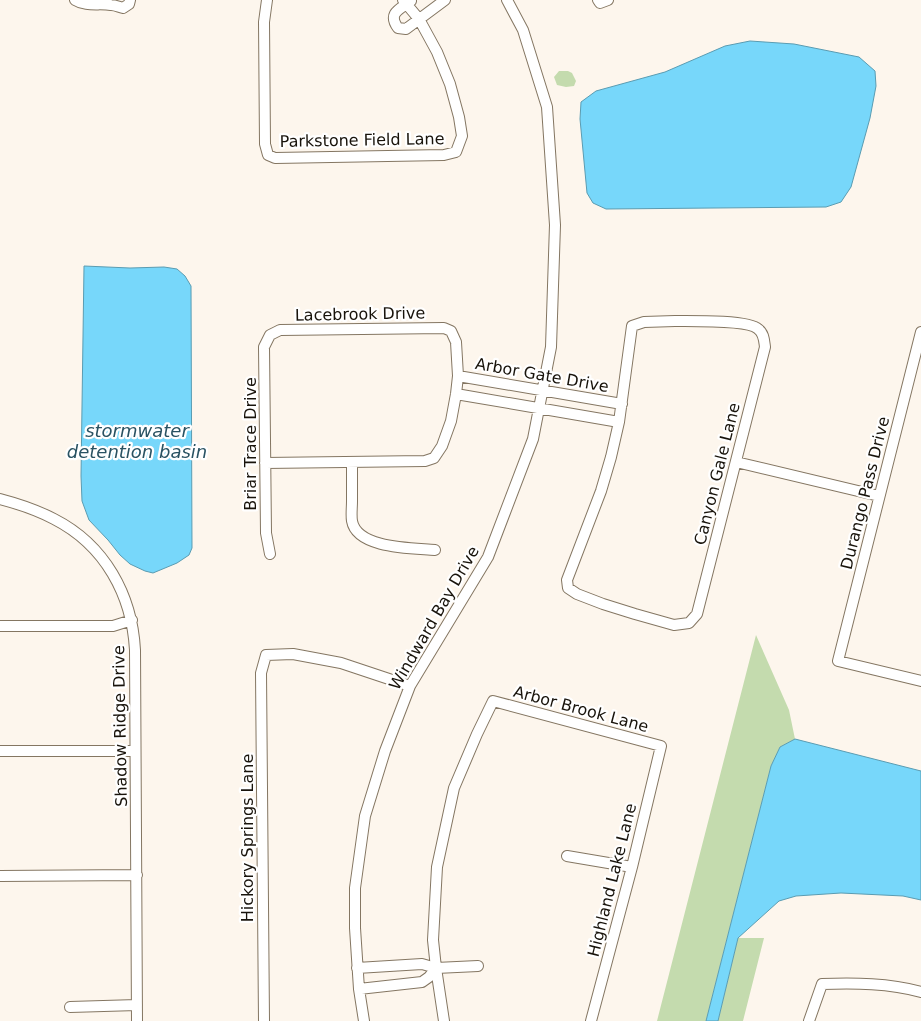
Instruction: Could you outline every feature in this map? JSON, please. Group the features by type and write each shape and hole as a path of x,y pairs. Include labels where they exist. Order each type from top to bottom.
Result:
{"street":[{"path":"76,1 123,8 129,4 130,0"},
{"name":"Parkstone Field Lane","path":"267,0 264,22 265,144 268,155 275,158 444,155 456,152 462,136 450,84 437,52 419,19"},
{"path":"419,19 407,1 397,10 394,16 394,23 398,28 406,29 445,0"},
{"name":"Windward Bay Drive","path":"364,1021 359,989 355,928 355,888 365,816 385,751 410,686 488,557 533,439 551,347 555,225 547,107 523,30 507,0"},
{"name":"Canyon Gale Lane","path":"619,422 601,491 567,580 568,588 577,594 635,614 674,625 689,623 697,614 765,347 764,336 760,330 752,325 721,322 644,322 632,326 622,404"},
{"name":"Lacebrook Drive","path":"270,334 280,330 444,328 451,331 456,342 458,376"},
{"name":"Durango Pass Drive","path":"921,332 838,660 921,682"},
{"name":"Briar Trace Drive","path":"270,334 264,347 266,533 270,554"},
{"path":"265,463 424,461 434,458 442,446 450,421 458,376"},
{"name":"Arbor Gate Drive","path":"458,376 622,404"},
{"name":"Arbor Gate Drive","path":"456,394 619,422"},
{"path":"619,422 622,404"},
{"path":"352,462 352,521 361,536 370,541 391,546 435,550"},
{"path":"736,462 879,496"},
{"name":"Shadow Ridge Drive","path":"0,499 46,514 65,525 84,540 101,557 113,575 125,598 132,620 135,650 137,1021"},
{"path":"0,626 114,626 132,620"},
{"name":"Hickory Springs Lane","path":"264,1021 261,673 266,655 293,654 341,662 410,686"},
{"name":"Arbor Brook Lane","path":"436,968 433,940 437,866 454,788 493,701 662,746"},
{"name":"Highland Lake Lane","path":"591,1021 662,746"},
{"path":"0,751 136,751"},
{"path":"567,856 632,867"},
{"path":"0,876 137,874"},
{"path":"358,968 422,964 436,968 478,966"},
{"path":"359,989 422,982 436,968"},
{"path":"436,968 444,1021"},
{"path":"809,1021 822,984 857,983 904,987 921,992"},
{"path":"70,1007 137,1005"}],"green space":[{"path":"559,71 572,73 576,81 574,86 557,85 554,77"},
{"path":"756,635 789,710 795,739 780,747 771,766 706,1021 657,1021"},
{"path":"738,938 764,938 743,1021 718,1021"}],"water":[{"path":"750,41 794,44 859,57 875,71 876,86 870,118 851,187 841,202 826,207 606,209 593,203 587,193 580,119 581,102 596,91 665,72 725,46"},
{"name":"stormwater detention basin","path":"84,266 164,267 177,269 185,276 191,286 192,548 189,555 177,563 153,573 130,564 120,555 89,520 82,501"},
{"path":"795,739 921,771 921,900 903,896 841,893 796,896 779,901 738,938 718,1021 706,1021 771,766 780,747"}]}
